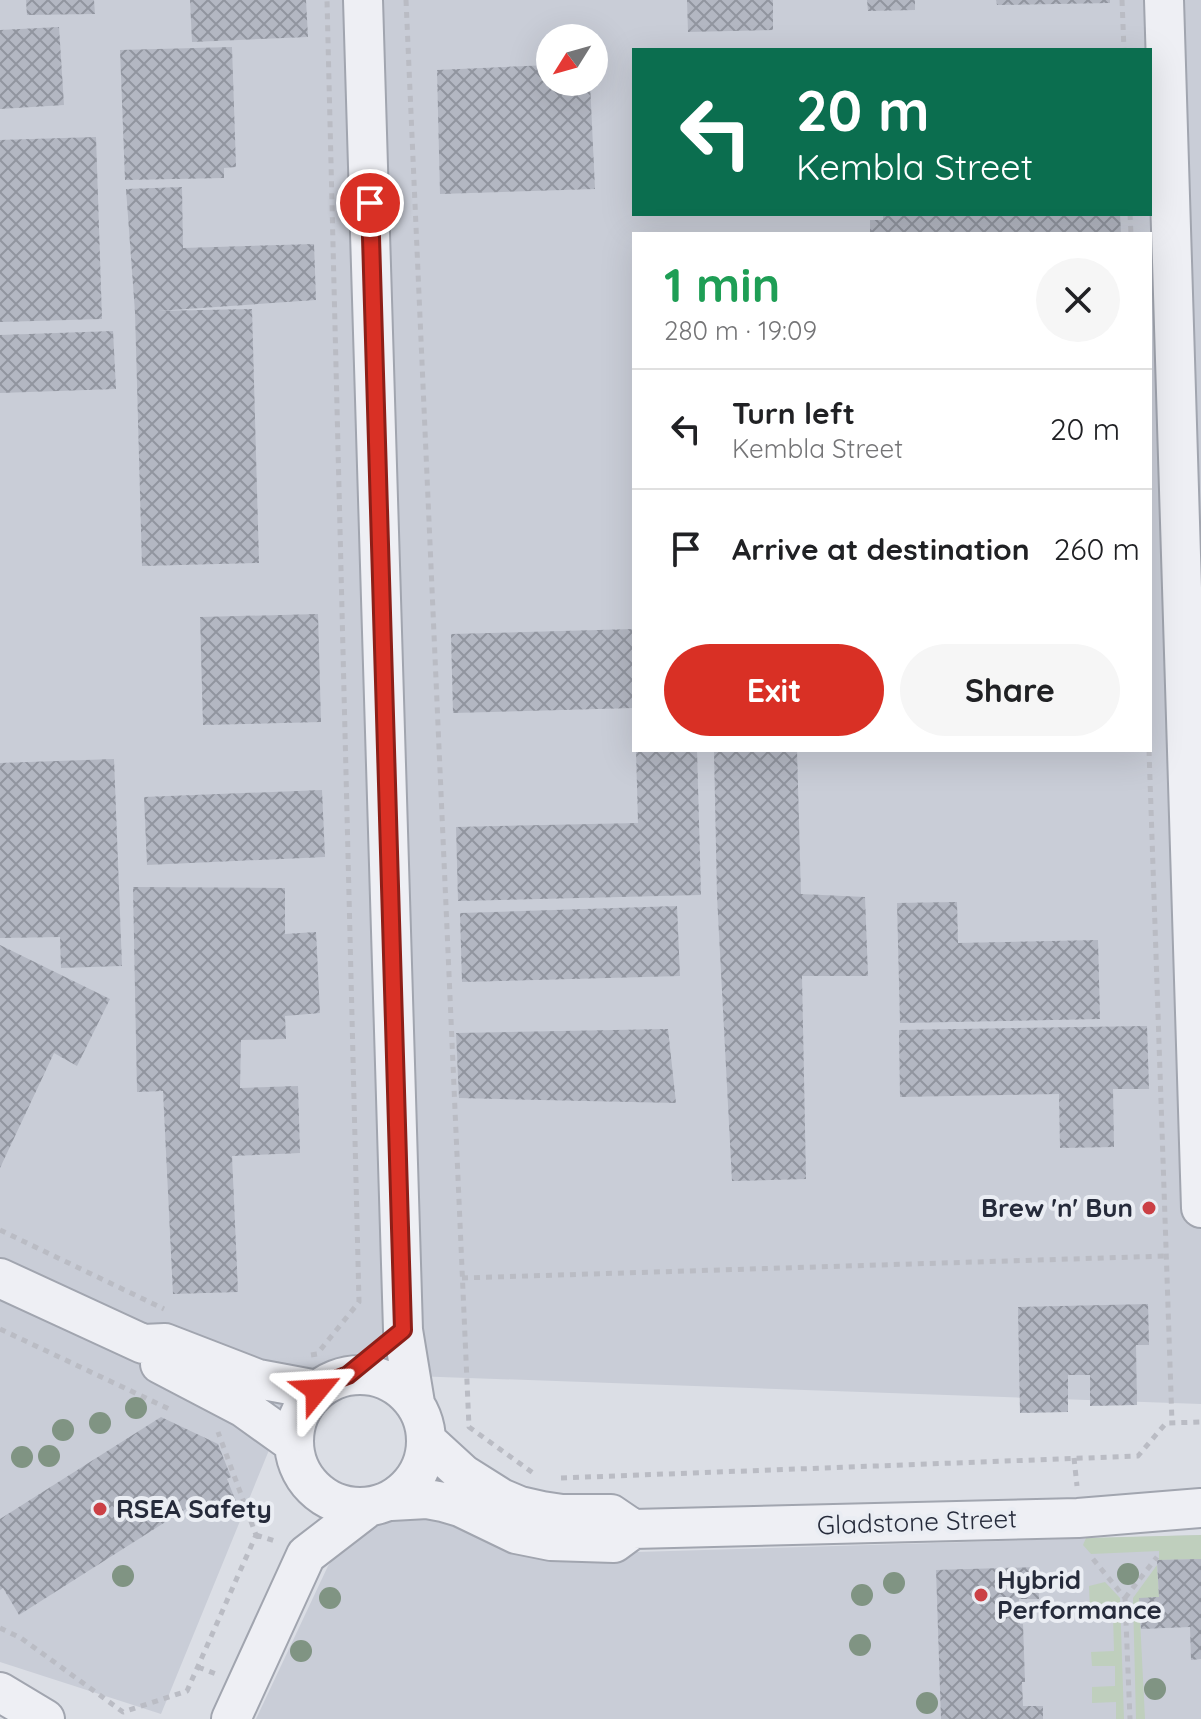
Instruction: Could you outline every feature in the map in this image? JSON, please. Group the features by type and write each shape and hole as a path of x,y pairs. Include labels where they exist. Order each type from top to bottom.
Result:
{"street":[{"path":"294,1549 406,1490 418,1476 425,1459 427,1441 424,1421 415,1403 403,1330 363,0"},
{"path":"1164,0 1201,1208"},
{"name":"Gladstone Street","path":"0,1278 143,1344 165,1343 258,1379 333,1383 367,1375 402,1389 415,1403"},
{"path":"231,1719 294,1549 296,1423 304,1405 403,1330"},
{"name":"Gladstone Street","path":"143,1344 155,1361 244,1408 297,1457 317,1492 333,1503 351,1508 427,1499 460,1507 516,1534 551,1541 614,1543 633,1529 1078,1518 1201,1508"},
{"name":"Gladstone Street","path":"427,1441 463,1474 501,1498 520,1506 562,1514 611,1514 633,1529"},
{"path":"0,1692 45,1719"}],"path":[{"path":"301,1356 317,1354 359,1302 327,0"},
{"path":"406,0 469,1427 541,1478"},
{"path":"1122,0 1124,48"},
{"path":"1149,752 1172,1423"},
{"path":"0,1230 169,1312"},
{"path":"462,1278 1166,1256"},
{"path":"0,1329 173,1411"},
{"path":"557,1478 1138,1456 1166,1423 1201,1422"},
{"path":"0,1628 21,1638 123,1712 187,1691 256,1535 219,1433 211,1429"},
{"path":"1074,1458 1077,1487"},
{"path":"256,1535 294,1549"},
{"path":"1125,1598 1157,1557"},
{"path":"1093,1559 1125,1598 1130,1719"},
{"path":"198,1667 221,1676"}],"shaded area":[{"path":"0,0 1201,0 1201,1404 301,1372 161,1714 0,1662"},
{"path":"421,1513 569,1554 1201,1535 1201,1719 256,1719 337,1553 374,1524 392,1517"}],"green space":[{"path":"1201,1535 1201,1559 1159,1560 1159,1551 1091,1554 1083,1545 1086,1538"},
{"path":"1157,1565 1159,1597 1139,1599 1145,1719 1136,1719 1133,1598"},
{"path":"1105,1582 1120,1598 1124,1719 1116,1719 1116,1702 1092,1703 1092,1687 1115,1686 1115,1666 1092,1666 1091,1652 1114,1651 1113,1615 1093,1616 1090,1612 1089,1586"}],"building":[{"path":"26,0 94,0 95,14 27,15"},
{"path":"190,0 306,0 308,37 192,42"},
{"path":"687,0 773,0 773,30 688,32"},
{"path":"867,0 915,0 915,10 868,11"},
{"path":"996,0 1110,0 1110,3 997,5"},
{"path":"59,27 64,105 0,109 0,30"},
{"path":"232,47 236,167 224,168 224,178 125,180 120,50"},
{"path":"536,66 536,96 591,96 595,189 440,194 437,70"},
{"path":"96,137 102,319 0,322 0,140"},
{"path":"182,187 183,248 314,244 316,300 157,311 252,309 259,563 142,566 135,312 126,189"},
{"path":"883,216 1120,216 1121,232 870,232 870,220 883,220"},
{"path":"113,331 116,389 0,393 0,335"},
{"path":"318,614 321,722 203,725 200,617"},
{"path":"632,629 632,708 453,713 451,634"},
{"path":"636,752 697,752 701,895 458,901 456,827 638,823"},
{"path":"714,752 797,752 801,894 865,897 868,976 802,976 806,1179 732,1181 717,896"},
{"path":"114,759 122,966 61,968 60,937 0,938 0,763"},
{"path":"322,790 325,857 147,865 144,797"},
{"path":"133,887 285,888 285,934 316,932 320,1013 285,1016 286,1039 241,1040 240,1088 298,1086 300,1153 232,1156 238,1292 173,1294 163,1091 137,1092"},
{"path":"957,902 958,943 1098,940 1100,1019 900,1023 897,903"},
{"path":"677,906 680,976 462,982 460,913"},
{"path":"0,945 110,999 77,1066 54,1053 0,1168"},
{"path":"1147,1026 1149,1089 1113,1089 1114,1147 1060,1148 1059,1094 900,1097 899,1030"},
{"path":"668,1029 676,1103 459,1098 456,1033"},
{"path":"1148,1304 1149,1345 1136,1345 1137,1405 1090,1406 1090,1375 1068,1375 1068,1412 1020,1413 1018,1307"},
{"name":"RSEA Safety","path":"161,1417 218,1444 231,1477 227,1479 243,1519 200,1500 19,1615 3,1588 0,1590 0,1519"},
{"path":"1201,1559 1201,1659 1191,1660 1190,1627 1141,1629 1139,1598 1159,1597 1157,1560"},
{"path":"1038,1567 1039,1599 1019,1599 1020,1624 1023,1624 1023,1706 1043,1706 1043,1719 941,1719 936,1570"}],"place":[{"name":"Brew 'n' Bun","path":"1149,1208"},
{"name":"RSEA Safety","path":"100,1509"},
{"name":"Hybrid Performance","path":"981,1595"}],"route":[{"path":"317,1390 348,1375 403,1330 370,203"}]}
